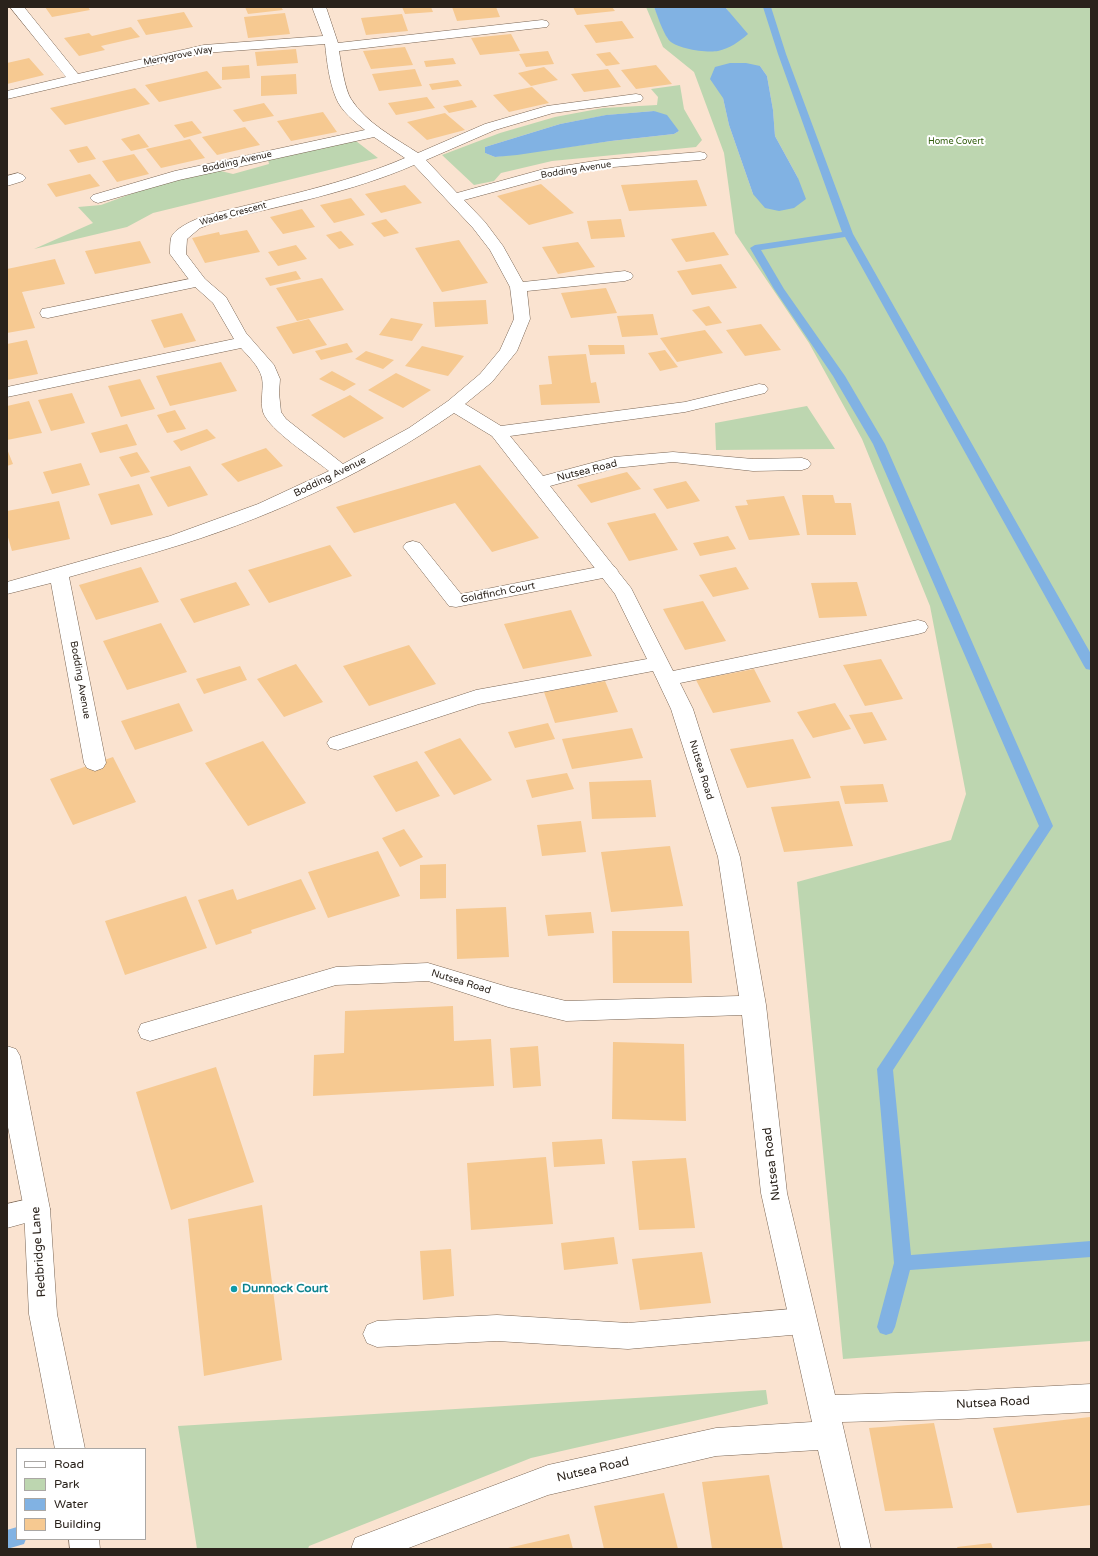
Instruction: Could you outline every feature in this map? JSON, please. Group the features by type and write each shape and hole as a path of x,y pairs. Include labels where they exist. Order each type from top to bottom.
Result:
{"street":[{"path":"17,7 74,78"},
{"name":"Bodding Avenue","path":"7,588 177,540 258,511 342,472 415,432 454,405 486,378 508,351 522,319 518,287 491,239 454,198 416,158 376,132 357,116 343,99 334,65 332,43 319,7"},
{"path":"332,43 542,24"},
{"name":"Merrygrove Way","path":"7,94 204,49 332,43"},
{"path":"416,158 490,127 552,109 636,98"},
{"name":"Bodding Avenue","path":"98,198 211,167 376,132"},
{"name":"Bodding Avenue","path":"454,198 544,174 601,164 700,156"},
{"name":"Wades Crescent","path":"342,472 280,423 272,412 270,393 271,379 265,365 245,342 220,300 199,282 178,254 179,238 194,225 213,218 348,184 387,171 416,158"},
{"path":"518,287 625,276"},
{"path":"48,313 199,282"},
{"path":"7,392 245,342"},
{"path":"498,432 685,407 759,389"},
{"name":"Nutsea Road","path":"454,405 498,432 624,592 682,709 729,858 754,1005 774,1193 856,1549"},
{"name":"Nutsea Road","path":"539,483 614,463 673,457 753,465 802,464"},
{"name":"Goldfinch Court","path":"413,547 456,601 608,571"},
{"name":"Bodding Avenue","path":"60,574 95,763"},
{"path":"338,743 476,697 663,671 918,627"},
{"name":"Nutsea Road","path":"150,1031 336,976 428,972 508,997 566,1011 754,1005"},
{"name":"Redbridge Lane","path":"7,1056 38,1209 43,1314 70,1448"},
{"path":"7,1216 38,1209"},
{"path":"377,1334 497,1328 628,1336 803,1321"},
{"name":"Nutsea Road","path":"366,1549 548,1480 716,1442 826,1422 958,1406 1091,1398"}],"green space":[{"name":"Home Covert","path":"646,7 654,7 668,39 729,12 725,7 1091,7 1091,1341 843,1359 797,882 951,840 966,794 930,606 862,439 809,343 735,233 724,153 694,72 663,47","holes":["760,66 767,76 773,110 775,136 798,178 753,194 729,125 723,98"]},
{"path":"680,85 684,109 702,140 696,147 552,161 501,173 494,181 474,185 442,155 500,133 555,117 603,108 657,105 658,97 651,89","holes":["654,111 679,131 674,134 495,157 485,153 485,147 560,124 607,115"]},
{"path":"356,141 378,158 153,213 127,227 34,249 93,223 78,207 101,205 155,185 217,170 233,174 269,164 268,159"},
{"path":"807,406 835,449 716,450 715,423"},
{"path":"766,1390 768,1404 531,1458 309,1546 308,1549 197,1549 178,1426"}],"water":[{"path":"654,7 725,7 748,34 734,44 718,51 699,51 684,48 668,39"},
{"path":"730,63 746,63 760,66 767,76 773,110 775,136 798,178 806,199 794,208 779,211 765,208 753,194 729,125 723,98 710,79 715,67"},
{"path":"654,111 667,115 679,131 674,134 611,141 517,155 495,157 485,153 485,147 560,124 606,115"}],"building":[{"path":"45,7 88,7 90,10 52,17"},
{"path":"245,7 281,7 283,10 248,14"},
{"path":"402,7 431,7 433,12 405,14"},
{"path":"452,7 496,7 500,17 457,21"},
{"path":"573,7 612,7 615,11 577,15"},
{"path":"184,12 193,27 146,35 137,20"},
{"path":"285,13 290,34 248,38 244,17"},
{"path":"402,14 408,31 366,35 361,18"},
{"path":"622,21 634,38 596,43 584,25"},
{"path":"131,27 140,37 101,46 105,50 79,56 64,38 89,33 92,36"},
{"path":"511,34 520,51 480,55 471,38"},
{"path":"405,47 413,65 371,69 363,51"},
{"path":"296,49 298,63 257,66 255,52"},
{"path":"548,51 554,64 526,67 519,54"},
{"path":"610,52 620,64 606,66 596,54"},
{"path":"29,58 44,75 7,84 7,63"},
{"path":"453,58 456,64 426,67 424,61"},
{"path":"249,65 250,78 222,80 222,67"},
{"path":"656,65 672,84 636,89 621,70"},
{"path":"544,67 558,80 531,86 518,73"},
{"path":"415,69 422,86 379,91 372,74"},
{"path":"608,69 621,87 584,92 571,74"},
{"path":"207,71 222,88 159,102 145,85"},
{"path":"296,74 297,94 261,96 261,76"},
{"path":"458,80 462,86 432,90 429,84"},
{"path":"532,87 549,103 509,112 493,95"},
{"path":"135,88 150,104 65,125 50,108"},
{"path":"427,97 435,108 396,115 388,103"},
{"path":"472,100 477,107 449,113 443,106"},
{"path":"264,103 274,116 243,122 233,110"},
{"path":"323,112 337,132 291,141 277,121"},
{"path":"445,113 465,130 427,140 407,122"},
{"path":"192,121 202,133 184,138 174,125"},
{"path":"245,127 260,145 217,155 202,137"},
{"path":"139,134 149,147 131,151 121,139"},
{"path":"190,139 205,158 161,168 146,149"},
{"path":"87,146 96,159 78,163 69,150"},
{"path":"134,154 149,174 117,182 102,161"},
{"path":"90,174 100,186 56,197 47,184"},
{"path":"697,180 707,206 629,211 621,185"},
{"path":"541,184 574,213 529,225 497,196"},
{"path":"405,185 422,203 381,213 365,194"},
{"path":"351,198 365,215 334,223 320,205"},
{"path":"302,209 315,227 283,234 270,217"},
{"path":"386,219 399,233 384,237 371,223"},
{"path":"621,219 625,237 591,239 587,221"},
{"path":"247,230 260,252 205,263 192,238 219,232 220,235"},
{"path":"341,231 354,245 339,249 326,235"},
{"path":"714,232 729,255 686,262 671,239"},
{"path":"459,240 488,283 442,292 415,248"},
{"path":"140,241 151,263 95,274 85,251"},
{"path":"578,242 595,267 558,274 542,247"},
{"path":"296,245 307,259 278,266 268,252"},
{"path":"55,259 65,284 22,292 35,328 7,333 7,269"},
{"path":"721,264 737,288 692,295 677,271"},
{"path":"296,271 301,279 270,286 265,278"},
{"path":"322,278 344,310 297,321 276,288"},
{"path":"606,288 617,313 571,318 561,293"},
{"path":"486,300 488,324 435,327 433,302"},
{"path":"709,306 722,323 706,326 692,310"},
{"path":"182,313 196,341 164,348 151,320"},
{"path":"653,314 658,335 622,337 617,316"},
{"path":"391,318 423,324 412,341 379,335"},
{"path":"309,319 327,345 293,354 276,327"},
{"path":"761,324 781,350 745,356 726,330"},
{"path":"705,330 723,353 677,362 660,338"},
{"path":"27,340 38,374 7,380 7,344"},
{"path":"347,343 353,352 321,360 315,351"},
{"path":"588,345 624,345 625,354 590,355"},
{"path":"422,346 464,356 448,376 405,366"},
{"path":"665,350 678,367 660,371 648,353"},
{"path":"366,351 394,360 383,369 355,359"},
{"path":"586,354 591,383 596,382 600,403 541,405 539,385 552,384 548,356"},
{"path":"221,362 237,391 170,406 156,376"},
{"path":"332,371 356,384 344,391 319,379"},
{"path":"396,373 431,390 403,408 368,390"},
{"path":"140,379 155,409 121,417 108,386"},
{"path":"72,393 85,423 51,431 38,400"},
{"path":"350,395 384,418 344,438 311,415"},
{"path":"29,401 42,433 7,440 7,406"},
{"path":"175,410 186,429 167,433 157,415"},
{"path":"127,424 137,445 100,453 91,433"},
{"path":"207,429 216,438 181,451 173,441"},
{"path":"266,448 283,466 238,482 221,464"},
{"path":"7,449 13,464 7,466"},
{"path":"137,452 150,472 131,477 119,457"},
{"path":"81,463 90,485 52,494 43,472"},
{"path":"480,465 539,538 492,552 455,503 354,533 336,507"},
{"path":"190,466 208,495 168,507 150,477"},
{"path":"627,472 641,489 591,503 577,485"},
{"path":"686,481 700,501 667,509 653,489"},
{"path":"139,484 153,515 111,525 98,494"},
{"path":"802,495 833,495 835,503 851,503 856,535 807,535"},
{"path":"784,496 800,535 749,540 735,506 748,505 746,500"},
{"path":"59,501 70,539 12,551 7,534 7,511"},
{"path":"655,513 678,550 629,561 607,523"},
{"path":"728,536 736,549 700,556 693,543"},
{"path":"330,545 352,576 269,603 248,570"},
{"path":"141,567 159,602 96,620 79,585"},
{"path":"736,567 749,589 713,597 699,575"},
{"path":"236,582 250,605 194,623 180,599"},
{"path":"857,582 867,616 819,618 811,583"},
{"path":"703,601 726,641 685,650 663,609"},
{"path":"571,610 592,656 523,669 504,624"},
{"path":"161,623 187,672 127,690 103,641"},
{"path":"409,645 436,684 369,706 343,666"},
{"path":"881,659 903,699 865,706 843,665"},
{"path":"296,664 323,702 284,717 257,679"},
{"path":"240,666 247,680 204,694 196,679"},
{"path":"754,669 771,702 713,713 696,680"},
{"path":"605,681 618,712 555,723 544,692"},
{"path":"179,703 193,731 135,750 121,721"},
{"path":"835,703 851,729 813,738 797,712"},
{"path":"872,712 887,740 864,744 849,715"},
{"path":"548,723 555,739 515,748 508,732"},
{"path":"632,728 643,758 572,769 562,739"},
{"path":"460,738 492,780 454,795 424,752"},
{"path":"793,739 811,778 747,788 730,749"},
{"path":"263,741 306,803 248,826 205,763"},
{"path":"113,757 136,802 73,825 50,779"},
{"path":"417,761 440,796 396,812 373,776"},
{"path":"567,773 574,789 532,798 526,780"},
{"path":"651,780 656,817 592,819 589,782"},
{"path":"883,784 888,802 845,804 840,786"},
{"path":"839,801 853,846 784,852 771,807"},
{"path":"581,821 586,852 542,856 537,825"},
{"path":"404,829 423,857 400,867 382,838"},
{"path":"670,846 683,906 611,912 601,852"},
{"path":"378,851 400,896 328,918 308,872"},
{"path":"446,864 446,898 420,899 420,865"},
{"path":"301,879 316,909 251,930 252,933 216,945 198,900 233,889 237,900"},
{"path":"186,896 207,948 125,975 105,921"},
{"path":"506,907 509,957 457,959 456,909"},
{"path":"591,912 594,933 548,936 545,915"},
{"path":"612,931 689,931 692,983 613,983"},
{"path":"453,1006 454,1041 491,1039 494,1086 313,1096 314,1055 344,1053 345,1011"},
{"path":"613,1042 684,1044 686,1121 612,1119"},
{"path":"538,1046 541,1086 513,1088 510,1048"},
{"path":"216,1067 254,1182 171,1210 136,1092"},
{"path":"602,1139 605,1164 554,1167 552,1142"},
{"path":"546,1157 553,1224 471,1230 467,1163"},
{"path":"686,1158 695,1228 639,1230 632,1161"},
{"name":"Dunnock Court","path":"262,1205 282,1360 204,1376 188,1219"},
{"path":"614,1237 618,1264 564,1270 561,1243"},
{"path":"451,1249 454,1296 423,1300 420,1251"},
{"path":"702,1252 711,1303 640,1310 632,1259"},
{"path":"1090,1417 1091,1505 1017,1513 993,1428"},
{"path":"934,1423 953,1508 885,1511 869,1428"},
{"path":"769,1475 783,1549 712,1549 702,1482"},
{"path":"664,1493 678,1549 604,1549 594,1506"},
{"path":"569,1534 573,1549 508,1549 508,1548"},
{"path":"991,1543 993,1549 958,1549 957,1547"}],"waterway":[{"path":"767,7 782,54 848,234"},
{"path":"848,234 1091,666"},
{"path":"848,234 755,248 779,289 839,376 879,444 1046,826 885,1069 903,1263"},
{"path":"903,1263 1091,1249"},
{"path":"886,1327 903,1263"},
{"path":"7,1540 16,1537"}],"place":[{"name":"Dunnock Court","path":"234,1289"}]}
